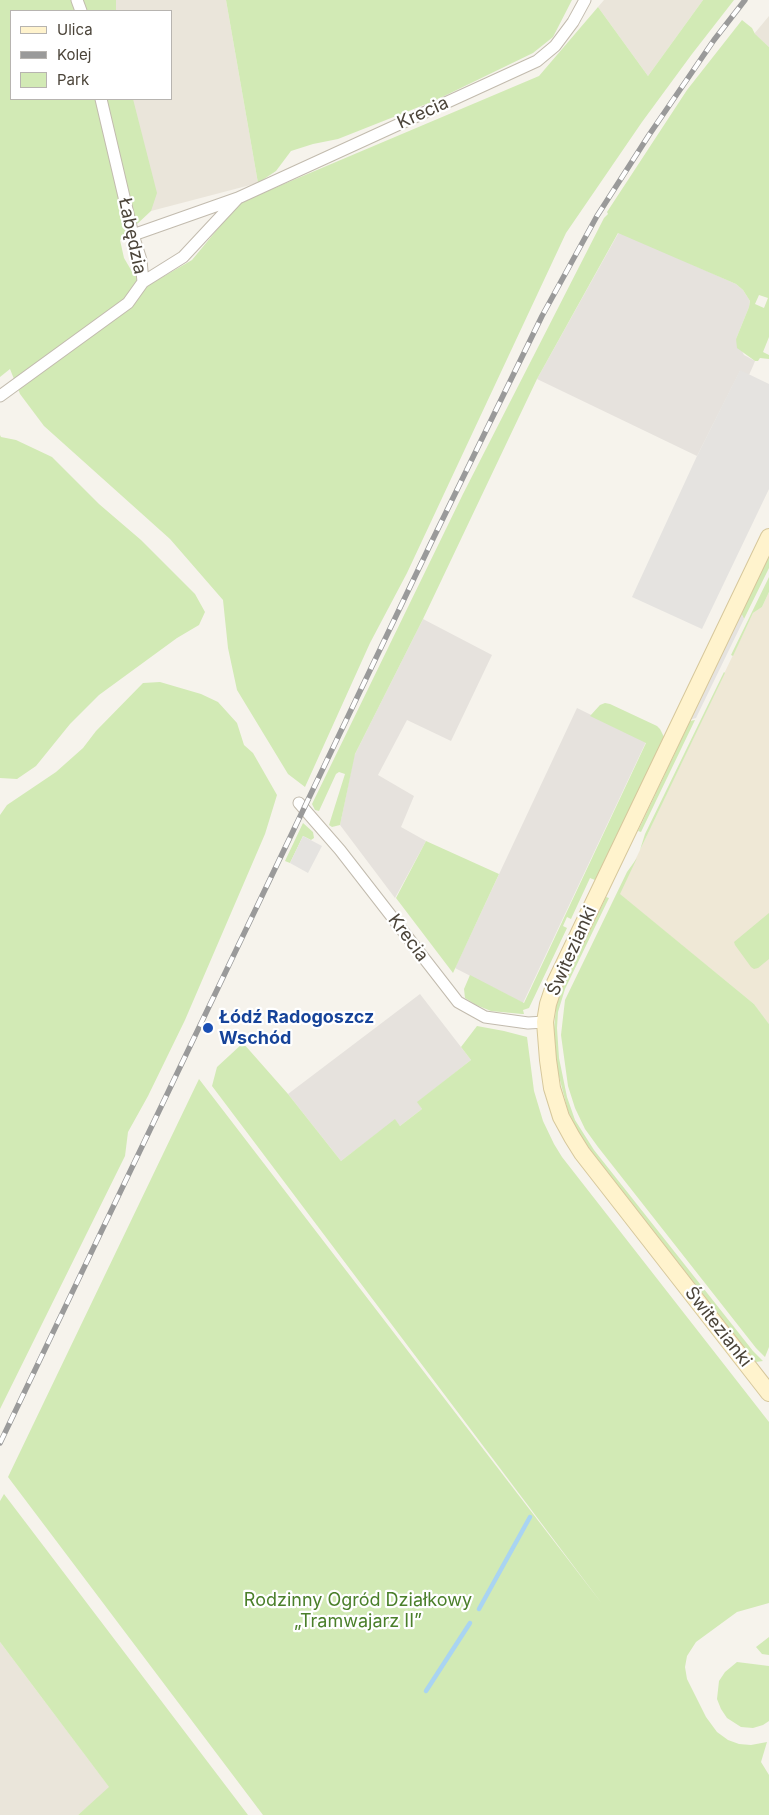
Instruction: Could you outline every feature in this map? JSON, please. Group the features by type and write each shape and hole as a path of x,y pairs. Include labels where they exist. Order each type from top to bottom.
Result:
{"street":[{"name":"Krecia","path":"133,235 238,198 537,61 556,46 573,22 585,0"},
{"name":"Łabędzia","path":"0,396 128,303 143,282 141,260 133,235 101,100"},
{"name":"Krecia","path":"143,282 183,257 238,198"},
{"name":"Świtezianki","path":"769,537 555,983 548,1004 545,1022 552,1088 561,1117 572,1137 769,1393"},
{"name":"Krecia","path":"299,803 340,850 458,1002 485,1018 528,1023 545,1022"}],"shaded area":[{"path":"111,0 226,0 258,183 151,211 130,100 172,100 172,10 113,10"},
{"path":"604,0 703,0 648,76 598,7"},
{"path":"769,16 769,47 754,34"},
{"path":"619,232 736,284 743,290 750,301 736,339 744,355 755,361 749,375 740,371 697,456 537,379"},
{"path":"740,370 769,384 769,489 702,629 632,597 697,456"},
{"path":"769,592 769,1024 754,1004 619,894 753,613 762,607"},
{"path":"741,613 744,619 696,718 689,720"},
{"path":"423,619 492,655 451,741 407,720 378,775 414,796 401,827 426,841 395,898 340,825 354,756"},
{"path":"577,708 646,742 523,1003 455,968"},
{"path":"303,836 322,846 308,873 290,863"},
{"path":"420,994 471,1060 418,1102 422,1109 400,1126 395,1120 341,1161 288,1094"},
{"path":"0,1642 110,1788 78,1815 0,1815"}],"green space":[{"path":"0,0 116,0 116,10 10,10 10,100 133,100 157,193 151,211 120,240 124,258 134,275 154,282 192,260 239,203 539,76 598,7 648,76 703,0 734,0 642,122 566,233 407,573 370,643 305,787 288,774 237,690 228,648 223,600 170,539 44,426 20,394 10,369 0,377"},
{"path":"226,0 572,0 553,37 533,53 434,101 338,139 291,151 276,171 258,183"},
{"path":"742,20 769,47 769,337 763,352 769,355 769,359 760,358 758,361 755,361 737,348 736,339 750,301 743,290 736,284 618,233 537,379 423,619 355,754 340,825 332,827 329,825 345,774 339,772 336,774 319,811 315,810 312,804 463,494 604,218 608,214 607,212 687,90","holes":["759,295 768,298 764,308 755,304"]},
{"path":"0,435 1,437 16,440 52,457 99,504 141,540 195,594 205,612 199,625 177,638 99,695 70,724 36,766 17,779 0,778"},
{"path":"769,554 769,568 744,619 741,613"},
{"path":"769,577 769,592 762,607 753,613 733,656 731,655"},
{"path":"725,673 640,850 645,834"},
{"path":"160,682 201,694 218,702 237,723 244,745 253,753 277,795 265,834 185,1020 128,1132 125,1156 0,1409 0,815 7,805 56,772 83,748 96,731 143,683"},
{"path":"605,703 657,726 664,737 595,880 590,878 571,919 567,917 563,926 567,928 529,1008 523,1010 524,1014 491,1011 465,998 464,989 470,975 524,1003 646,743 590,716 600,705"},
{"path":"695,720 641,832 638,831 690,721"},
{"path":"303,823 313,832 314,838 311,840 303,836 290,863 285,861"},
{"path":"426,841 499,874 453,973 396,898"},
{"path":"637,858 620,894 754,1004 769,1024 769,1347 765,1357 598,1147 585,1129 575,1108 568,1086 561,1035 565,1000 627,872"},
{"path":"606,897 609,898 565,989 558,1012 559,1058 567,1097 575,1120 594,1150 753,1351 763,1361 756,1362 592,1152 579,1134 568,1111 557,1069 554,1029 556,1007 562,989"},
{"path":"769,913 769,959 754,969 734,942"},
{"name":"Rodzinny Ogród Działkowy „Tramwajarz II”","path":"477,1026 527,1037 534,1091 543,1121 562,1157 769,1422 769,1603 737,1612 696,1642 687,1656 685,1667 687,1679 706,1717 717,1732 728,1740 739,1744 751,1745 767,1742 761,1762 769,1775 769,1815 263,1815 8,1477 199,1079 603,1605 212,1086 217,1067 243,1043 288,1094 341,1161 395,1119 400,1126 422,1109 417,1102 471,1060 461,1047"},
{"path":"4,1494 248,1815 78,1815 109,1787 0,1642 0,1501"},
{"path":"769,1637 769,1655 762,1654 756,1647"},
{"path":"737,1662 769,1666 769,1721 763,1725 753,1728 741,1727 727,1718 721,1709 717,1699 719,1681 725,1672"}],"waterway":[{"path":"479,1609 530,1517"},
{"path":"426,1691 470,1623"}],"railway":[{"path":"0,1443 431,543 542,316 597,216 649,135 714,40 745,0"}],"place":[{"name":"Łódź Radogoszcz Wschód","path":"208,1028"}]}
